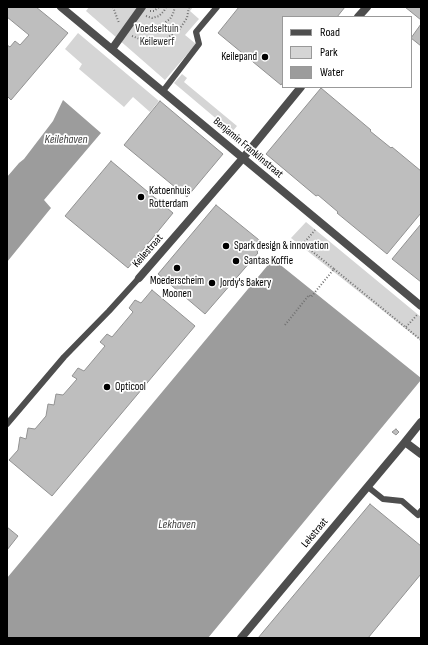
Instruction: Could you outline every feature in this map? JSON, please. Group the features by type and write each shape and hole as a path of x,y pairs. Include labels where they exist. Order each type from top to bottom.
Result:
{"street":[{"name":"Benjamin Franklinstraat","path":"61,7 421,306"},
{"path":"359,16 367,7"},
{"path":"112,48 141,9"},
{"name":"Keilestraat","path":"139,278 243,158 300,88"},
{"name":"Lekstraat","path":"241,638 421,422"},
{"path":"405,442 421,454"}],"lane":[{"path":"163,91 199,44 196,32 217,7"},
{"name":"Keilestraat","path":"7,424 64,357 109,312 139,278"},
{"path":"368,487 383,499 402,501 418,515 421,511"}],"path":[{"path":"113,7 115,16 125,31 138,39 145,41 167,38 173,35 183,24 188,8"},
{"path":"141,9 145,16 155,17 162,14 166,7"},
{"path":"134,20 138,24 149,27 160,26 170,19 175,7"},
{"path":"321,223 303,244 421,340"},
{"path":"285,325 309,295 311,297 334,269"},
{"path":"406,327 421,310"}],"green space":[{"name":"Voedseltuin Keilewerf","path":"89,7 193,7 190,11 199,19 185,35 196,44 165,80 86,11"},
{"path":"78,33 159,101 150,112 133,97 124,107 79,69 82,64 65,49"},
{"path":"182,74 187,78 184,82 237,126 232,132 174,83"},
{"path":"306,222 421,317 421,341 291,238"}],"water":[{"name":"Keilehaven","path":"63,100 101,133 44,200 51,208 7,262 7,177 24,159 53,121"},
{"name":"Lekhaven","path":"273,259 421,378 421,380 208,638 7,638 7,578"}],"building":[{"path":"7,7 36,7 68,33 11,100 7,96 7,45 10,47 15,41 20,45 29,35 7,17"},
{"name":"Keilepand","path":"239,7 345,7 338,16 282,16 281,85 218,33"},
{"path":"405,7 421,7 421,20"},
{"path":"421,24 421,46 412,39"},
{"path":"321,88 371,130 370,131 421,171 421,213 387,254 337,213 338,212 318,195 316,196 266,154"},
{"path":"160,101 223,154 187,197 124,145"},
{"path":"111,161 173,213 128,268 65,216"},
{"path":"216,205 264,244 257,252 258,253 205,314 158,274"},
{"path":"421,224 421,282 392,259"},
{"name":"Opticool","path":"152,290 195,326 52,496 9,460 18,450 20,437 26,439 28,428 35,429 46,416 48,404 54,405 56,394 63,395 77,379 72,376 78,368 84,371 105,346 100,342 107,334 112,337 133,312 129,308 135,300 141,303"},
{"path":"396,429 399,432 396,435 392,432"},
{"path":"370,504 421,546 421,574 368,638 258,638"},
{"path":"7,527 18,536 7,550"}],"place":[{"name":"Keilepand","path":"265,57"},
{"name":"Katoenhuis Rotterdam","path":"141,197"},
{"name":"Spark design & innovation","path":"226,246"},
{"name":"Santas Koffie","path":"236,261"},
{"name":"Moederscheim Moonen","path":"177,268"},
{"name":"Jordy's Bakery","path":"212,283"},
{"name":"Opticool","path":"107,387"}]}
